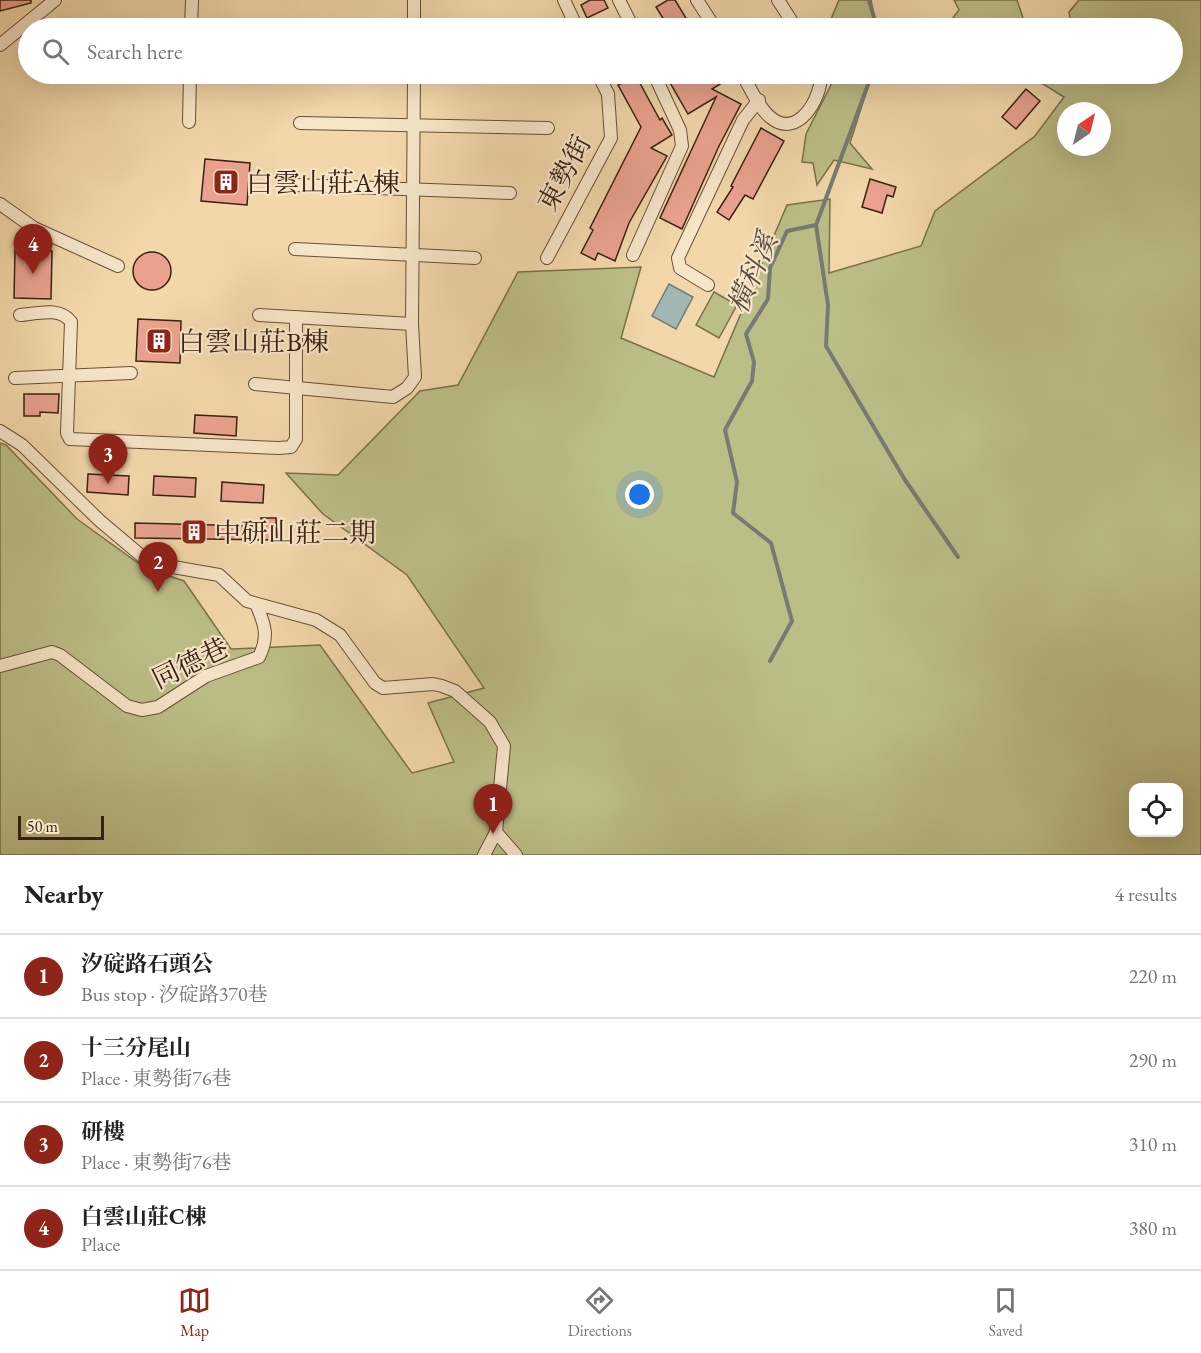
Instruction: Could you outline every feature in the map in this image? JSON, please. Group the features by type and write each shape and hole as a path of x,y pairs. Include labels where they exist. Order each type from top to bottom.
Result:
{"street":[{"path":"34,18 56,0"},
{"path":"191,18 192,0"},
{"path":"414,0 414,18"},
{"path":"564,0 572,18"},
{"path":"619,0 628,18"},
{"path":"697,0 709,18"},
{"path":"778,0 790,18"},
{"path":"0,45 18,31"},
{"path":"189,122 190,84"},
{"path":"255,384 393,397 407,388 415,377 412,324 414,84"},
{"name":"東勢街","path":"547,258 610,138 608,94 603,84"},
{"path":"633,255 681,146 680,130 659,84"},
{"path":"749,84 772,119 792,123 801,118 817,99 819,84"},
{"path":"708,285 680,268 678,258 743,120 759,100"},
{"path":"300,123 548,128"},
{"path":"296,185 510,193"},
{"path":"0,204 34,228 118,266"},
{"path":"295,249 475,258"},
{"path":"20,315 55,312 68,317 71,322 68,437 73,440 121,440 279,448 291,447 296,439 296,317"},
{"path":"259,315 412,324"},
{"path":"15,378 131,373"},
{"path":"0,431 22,445 100,521 144,558 156,564 219,575 247,601 257,606 316,620 340,635 375,683 383,688 433,684 442,686 455,692 490,722 504,746 496,832 484,855"},
{"name":"同德巷","path":"0,666 52,652 60,655 127,706 142,710 158,706 206,676 259,657 266,644 266,626 257,606"},
{"path":"496,832 516,855"}],"green space":[{"path":"839,0 871,0 874,18 832,18"},
{"path":"954,0 1017,0 1023,18 953,18 959,10"},
{"path":"1079,0 1201,0 1201,855 0,855 0,443 6,445 77,519 145,568 184,581 231,649 320,645 412,773 454,762 428,703 484,688 407,575 323,514 286,473 338,475 420,391 458,385 518,272 641,267 621,338 714,377 787,205 830,199 829,273 921,246 935,211 1035,136 1057,106 1057,156 1111,156 1111,102 1060,102 1064,97 1043,84 1183,84 1183,18 1070,18 1069,12"},
{"path":"869,84 850,143 872,169 834,160 817,185 813,163 802,162 806,134 831,85"},
{"path":"714,292 737,305 719,338 696,325"}],"water":[{"path":"669,284 693,297 676,329 652,316"}],"building":[{"path":"0,0 31,0 31,3 0,11"},
{"path":"590,0 604,0 608,8 587,18 581,5"},
{"path":"668,0 675,0 686,18 663,18 656,7"},
{"path":"640,84 660,120 662,118 672,135 651,148 667,156 629,223 615,261 598,253 595,260 581,253 593,230 590,228 641,127 618,85"},
{"path":"671,84 720,84 712,89 741,104 719,146 682,229 660,218 716,97 688,114"},
{"path":"1026,89 1040,101 1016,129 1002,117"},
{"path":"761,128 784,141 753,199 745,195 729,220 717,212 733,187 731,186"},
{"name":"白雲山莊A棟","path":"205,159 250,163 247,205 201,201"},
{"path":"870,179 896,187 893,197 887,195 882,213 862,207"},
{"path":"15,250 52,251 51,299 14,298"},
{"path":"152,252 166,257 171,271 166,285 152,290 138,285 133,271 138,257"},
{"name":"白雲山莊B棟","path":"138,319 181,321 180,363 136,361"},
{"path":"24,394 59,394 58,413 40,412 40,416 24,416"},
{"path":"195,415 237,417 236,436 194,433"},
{"path":"88,474 129,476 128,495 87,492"},
{"path":"154,476 196,478 195,497 153,495"},
{"path":"222,482 264,485 263,503 221,501"},
{"name":"中研山莊二期","path":"261,518 276,518 277,540 135,538 135,523 261,526"}],"waterway":[{"name":"橫科溪","path":"869,0 874,18"},
{"name":"橫科溪","path":"770,661 792,621 771,543 733,513 737,482 725,430 752,381 754,362 746,334 768,299 770,268 787,231 816,225 868,84"},
{"path":"816,225 828,305 826,346 905,480 958,557"}],"place":[{"name":"白雲山莊A棟","path":"226,182"},
{"name":"白雲山莊C棟","path":"33,274"},
{"name":"白雲山莊B棟","path":"159,341"},
{"name":"研樓","path":"108,484"},
{"name":"中研山莊二期","path":"194,532"},
{"name":"十三分尾山","path":"158,592"},
{"name":"汐碇路石頭公","path":"493,834"}]}
